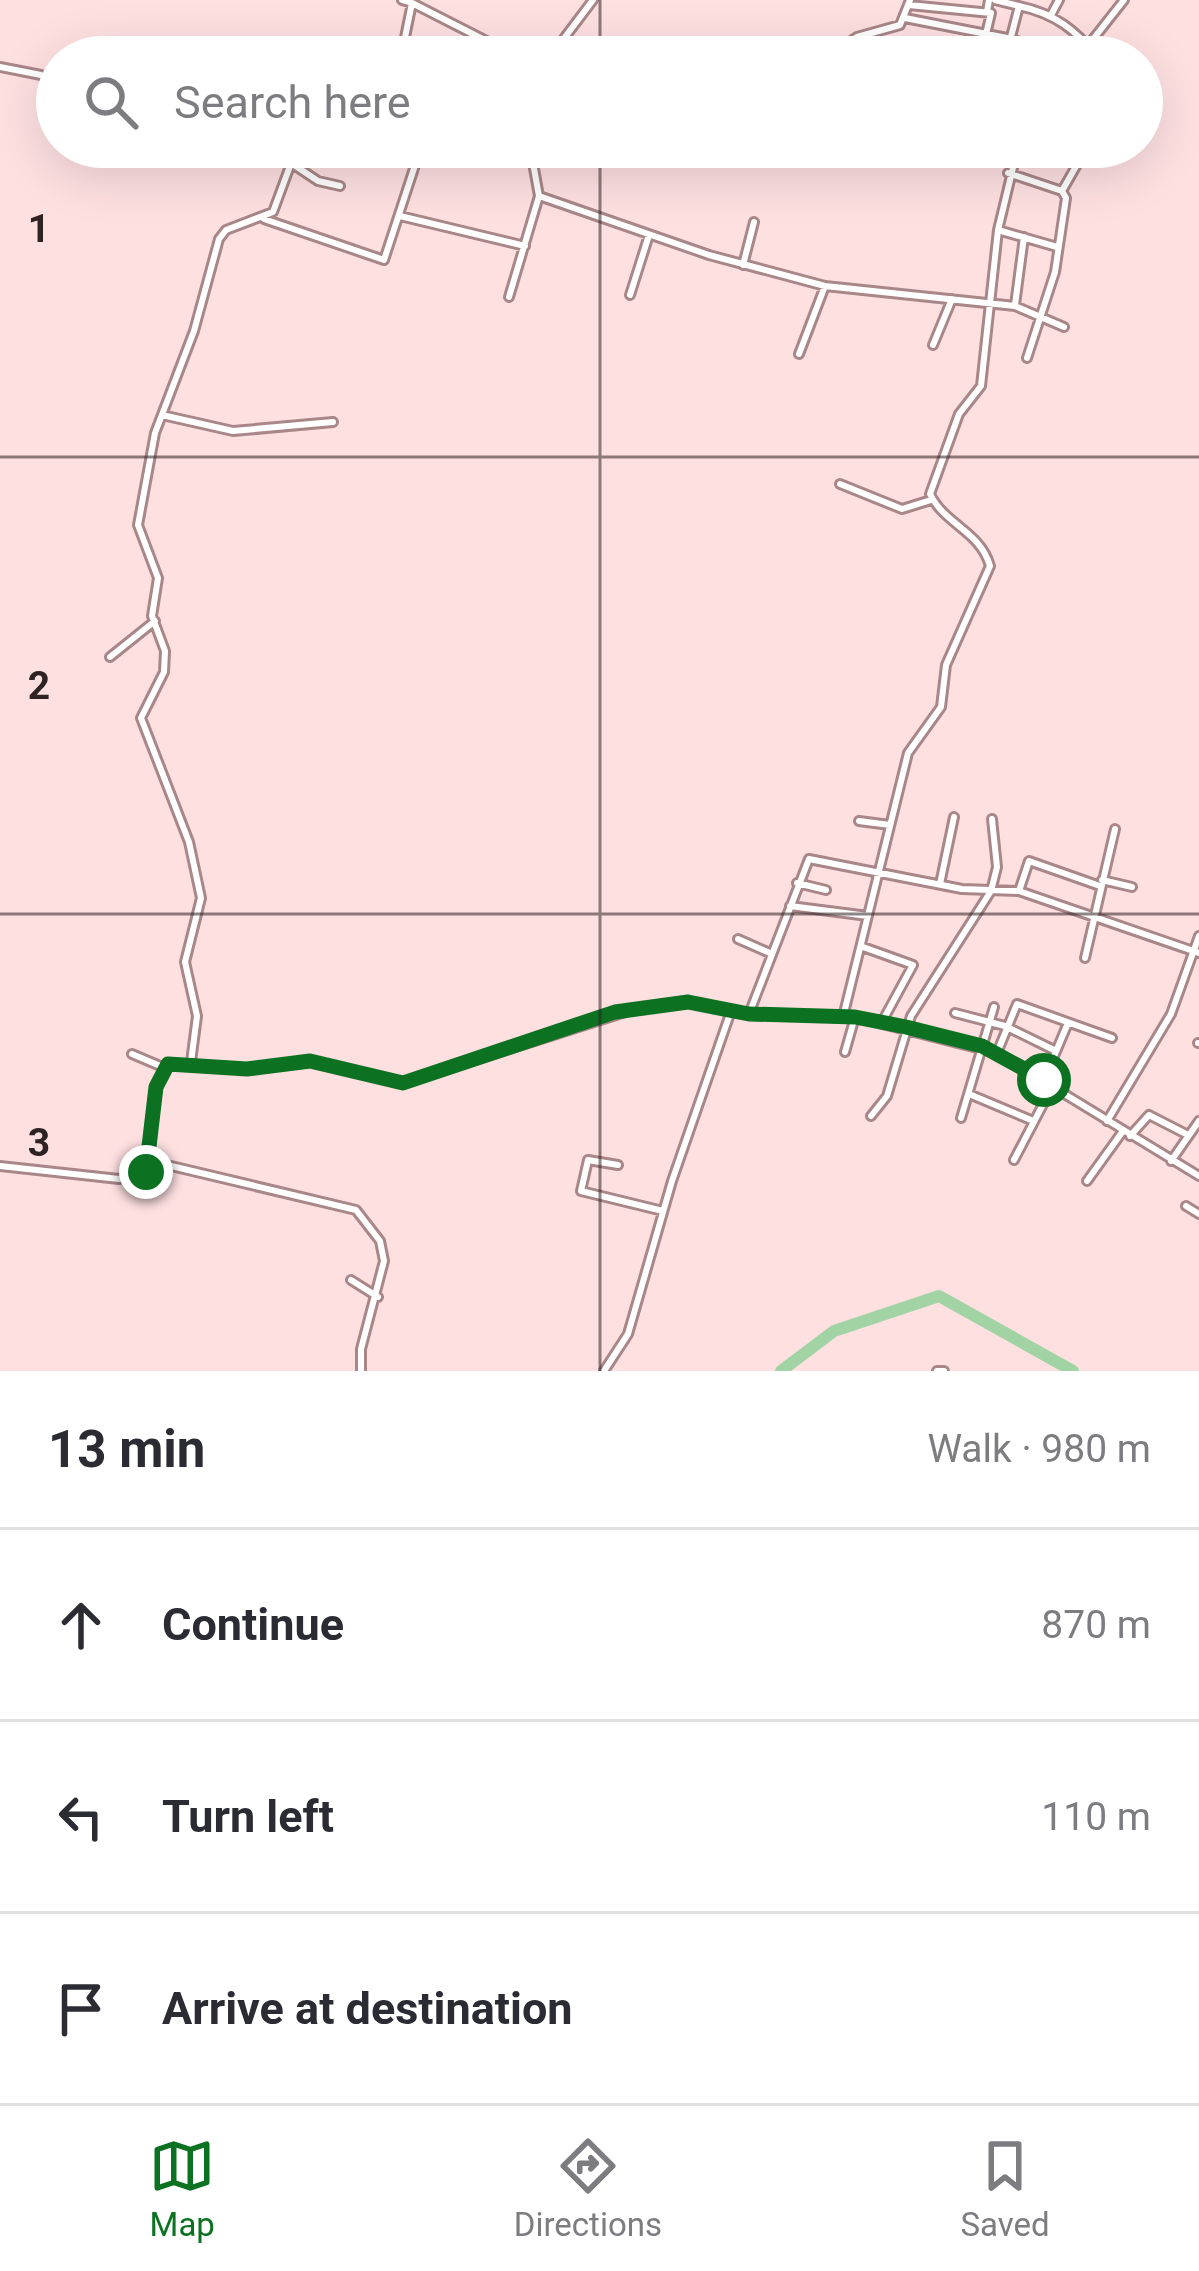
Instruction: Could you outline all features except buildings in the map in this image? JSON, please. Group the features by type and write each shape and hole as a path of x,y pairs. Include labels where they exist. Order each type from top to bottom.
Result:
{"street":[{"path":"402,0 476,36"},
{"path":"566,36 593,0"},
{"path":"987,12 992,0 1051,14 1083,36"},
{"path":"1051,14 1059,0"},
{"path":"1095,36 1124,0"},
{"path":"861,36 900,25 910,2 987,12 992,15 986,34"},
{"path":"405,36 412,4"},
{"path":"1013,36 1019,6"},
{"path":"905,18 996,36"},
{"path":"0,67 36,73"},
{"path":"191,1062 197,1016 184,962 201,898 189,842 140,718 164,672 165,651 155,621 158,578 138,525 162,416 194,331 219,238 237,225 273,212 289,168"},
{"path":"298,168 318,181 340,186"},
{"path":"264,219 382,261 415,168"},
{"path":"509,297 539,196 534,168"},
{"path":"843,1017 908,753 941,707 946,665 990,566 980,542 945,516 933,500 931,485 956,420 981,386 987,303 1010,168"},
{"path":"1062,191 1076,168"},
{"path":"1008,173 1062,191 1066,198 1027,358"},
{"path":"539,196 743,265 825,286 1015,305 1064,327"},
{"path":"400,216 525,246"},
{"path":"743,265 754,221"},
{"path":"998,230 1057,247"},
{"path":"630,295 649,235"},
{"path":"1015,305 1024,237"},
{"path":"799,353 825,286"},
{"path":"934,345 952,299"},
{"path":"162,416 233,431 333,422"},
{"path":"839,484 902,509 933,500"},
{"path":"110,657 155,621"},
{"path":"940,884 954,817"},
{"path":"871,1115 887,1096 906,1027 991,891 997,867 992,819"},
{"path":"859,821 890,825"},
{"path":"1084,958 1115,829"},
{"path":"749,1014 809,859 940,884 1019,891 1197,952"},
{"path":"1019,891 1028,861 1101,883 1132,887"},
{"path":"797,883 826,890"},
{"path":"788,906 868,916"},
{"path":"1106,1121 1171,1014 1199,936"},
{"path":"738,939 772,955"},
{"path":"863,947 913,965 882,1022"},
{"path":"132,1054 165,1068 191,1062 247,1069 310,1061 403,1083 615,1012 688,1002 749,1014 855,1017 997,1052 1199,1176"},
{"path":"997,1052 1017,1004 1112,1038"},
{"path":"962,1118 994,1007"},
{"path":"610,1369 628,1334 663,1211 731,1011"},
{"path":"955,1012 1005,1026 1054,1050"},
{"path":"845,1052 855,1017"},
{"path":"1044,1080 1068,1023"},
{"path":"146,1172 156,1087 165,1068"},
{"path":"1014,1160 1052,1088"},
{"path":"969,1094 1032,1120"},
{"path":"1087,1180 1149,1115 1188,1136"},
{"path":"1171,1161 1199,1121"},
{"path":"618,1165 588,1160 581,1191 663,1211"},
{"path":"0,1166 119,1179 175,1167 243,1188 320,1198 356,1210 380,1241 384,1262 361,1349 362,1371"},
{"path":"1186,1206 1199,1214"},
{"path":"351,1280 378,1297"}],"waterway":[{"path":"781,1371 834,1331 939,1296 1073,1371"}],"route":[{"path":"146,1172 156,1087 168,1064 247,1069 310,1061 403,1083 615,1012 688,1002 749,1014 855,1017 906,1027 982,1046 1044,1080"}]}
